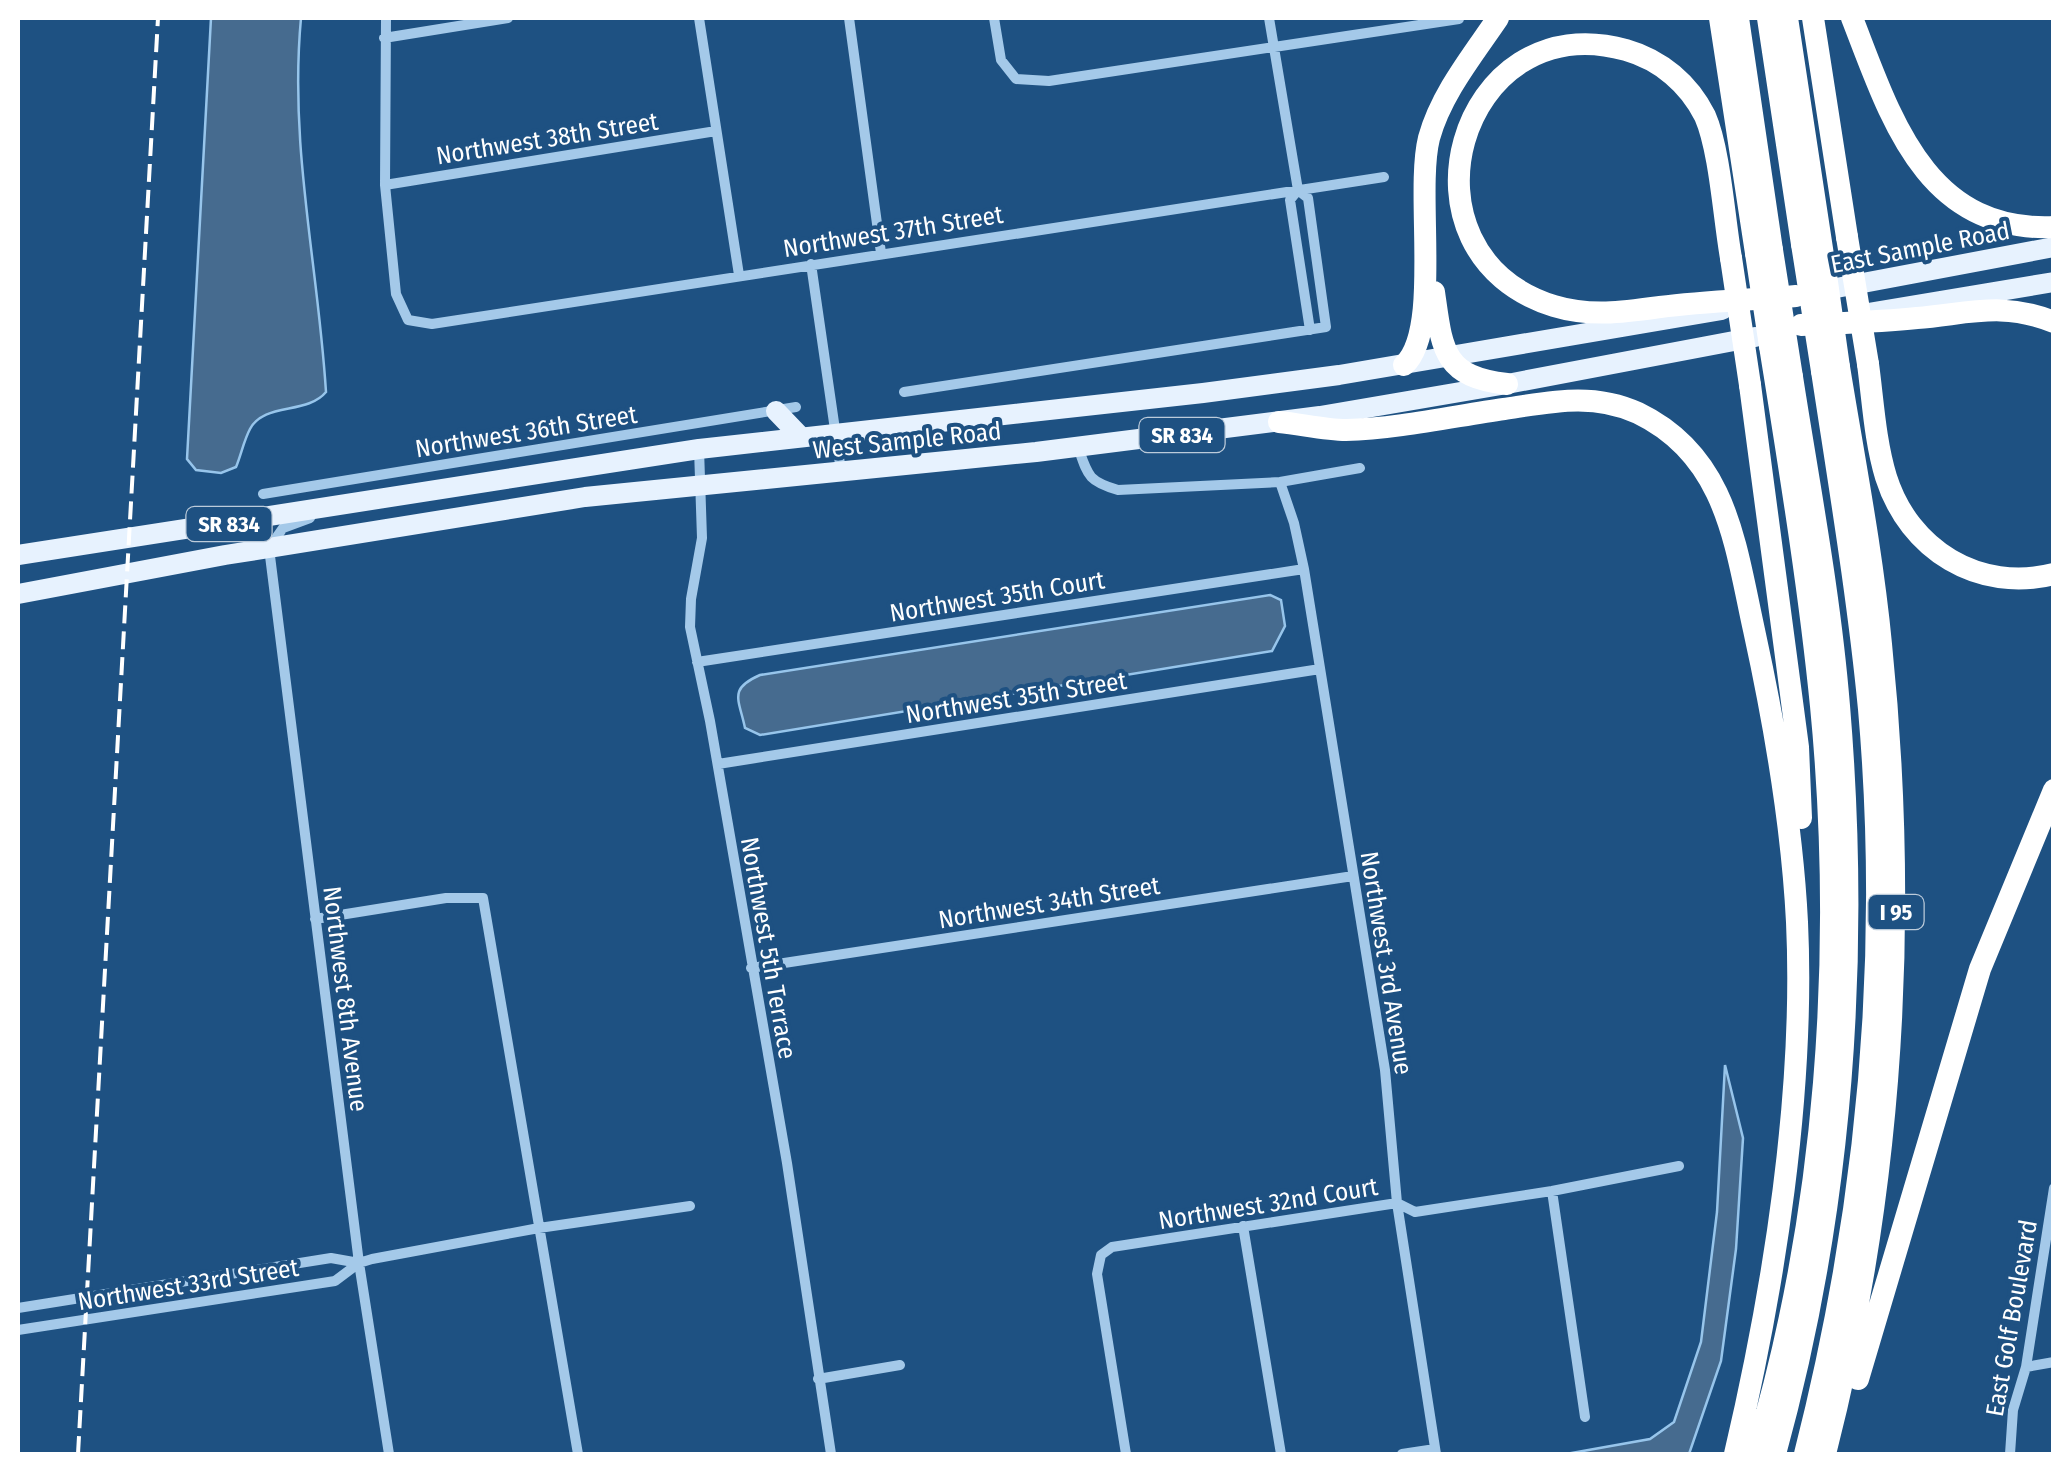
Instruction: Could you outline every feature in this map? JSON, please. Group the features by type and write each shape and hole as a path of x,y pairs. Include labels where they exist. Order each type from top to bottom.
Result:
{"highway":[{"path":"1404,365 1414,354 1419,338 1427,280 1423,204 1428,142 1452,86 1498,18"},
{"path":"1720,18 1764,252 1839,702 1847,837 1847,974 1838,1111 1821,1244 1795,1378 1775,1454"},
{"path":"1738,18 1764,252"},
{"path":"1768,18 1811,242 1830,369 1866,678 1875,814 1877,935 1870,1070 1858,1190 1836,1325 1805,1454"},
{"path":"1787,18 1811,242"},
{"path":"1813,18 1886,476 1906,519 1922,540 1945,558 1981,575 2015,579 2054,574"},
{"path":"1852,18 1895,126 1930,178 1951,196 1995,218 2026,226 2054,227"},
{"path":"1796,296 1596,313 1553,306 1515,288 1484,258 1469,232 1460,203 1459,156 1478,106 1502,77 1530,58 1557,48 1602,45 1650,59 1676,76 1705,118 1715,151 1731,258 1750,384 1798,747 1804,906 1797,925"},
{"path":"1427,280 1434,290 1448,358 1464,374 1507,384"},
{"path":"1800,325 1920,318 1988,308 2054,322"},
{"name":"I 95","path":"1824,1454 1850,1350 1874,1214 1889,1077 1896,916 1892,779 1881,640 1830,369"},
{"path":"1755,1454 1777,1374 1802,1242 1820,1109 1829,974 1830,839 1821,705 1784,379"},
{"path":"1279,422 1345,430 1582,399 1615,404 1660,426 1701,463 1718,488 1734,540 1779,746 1797,925 1794,1053 1785,1165 1763,1323 1734,1454"},
{"path":"1838,1454 1966,1012 1996,927 2054,790"}],"main road":[{"name":"East Sample Road","path":"1796,296 2054,248"},
{"name":"SR 834","path":"1800,325 2054,282"},
{"name":"West Sample Road","path":"18,555 700,449 1204,393 1404,365 1796,296"},
{"name":"West Sample Road","path":"18,594 269,548 585,497 1078,447 1279,422 1507,384 1800,325"},
{"path":"786,409 800,436"}],"street":[{"path":"385,184 386,18"},
{"path":"384,38 508,18"},
{"path":"699,18 739,275"},
{"path":"849,18 882,254"},
{"path":"994,18 1000,60 1016,80 1049,81 1458,19"},
{"path":"904,392 1326,327 1308,198 1298,190 1269,18"},
{"name":"Northwest 38th Street","path":"385,184 716,131"},
{"name":"Northwest 37th Street","path":"385,184 396,294 408,320 432,324 1384,177"},
{"path":"1298,190 1290,200 1310,330"},
{"path":"811,264 841,472"},
{"name":"Northwest 36th Street","path":"262,494 786,409"},
{"path":"1078,447 1088,476 1098,484 1118,490 1280,482 1360,468"},
{"name":"Northwest 5th Terrace","path":"700,449 702,538 689,614 787,1163 831,1454"},
{"path":"269,548 282,528 347,506 348,480"},
{"name":"Northwest 3rd Avenue","path":"1280,482 1304,569 1385,1070 1397,1203 1436,1452"},
{"name":"Northwest 8th Avenue","path":"269,548 359,1263 389,1454"},
{"name":"Northwest 35th Court","path":"696,662 1304,569"},
{"name":"Northwest 35th Street","path":"718,764 1320,669"},
{"name":"Northwest 34th Street","path":"752,968 1353,876"},
{"path":"315,919 446,898 484,898 578,1454"},
{"name":"Northwest 32nd Court","path":"1126,1454 1097,1274 1100,1255 1112,1247 1397,1203 1415,1212 1679,1166"},
{"name":"East Golf Boulevard","path":"2010,1454 2013,1410 2049,1254 2054,1188"},
{"path":"1552,1191 1585,1416"},
{"name":"Northwest 33rd Street","path":"18,1308 331,1258 359,1263 539,1228 690,1206"},
{"path":"1243,1226 1282,1454"},
{"name":"Northwest 33rd Street","path":"18,1330 335,1281 359,1263"},
{"path":"2026,1366 2054,1362"},
{"path":"818,1380 900,1365"},
{"path":"1402,1454 1436,1452"}],"water":[{"path":"211,18 301,18 298,66 302,159 326,392 308,404 275,411 257,421 248,433 236,467 221,473 196,470 187,459"},
{"path":"1270,595 1281,600 1285,626 1272,651 760,735 745,728 739,702 743,685 760,675"},
{"path":"1725,1065 1743,1138 1736,1249 1721,1361 1689,1454 1566,1454 1650,1439 1674,1422 1701,1342 1717,1212"}],"railway":[{"path":"78,1454 158,18"}]}
